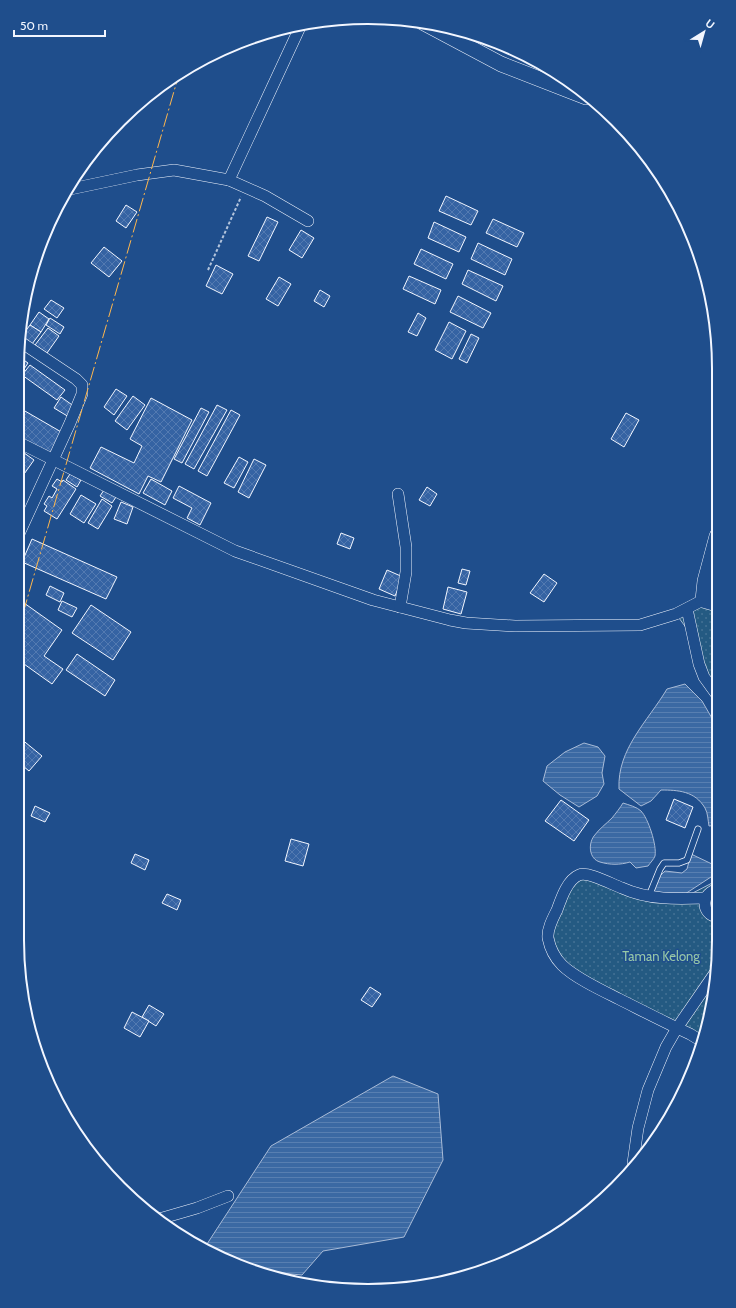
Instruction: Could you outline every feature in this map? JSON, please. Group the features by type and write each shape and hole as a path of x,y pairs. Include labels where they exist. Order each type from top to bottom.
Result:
{"main road":[{"path":"442,33 501,64 573,92"},
{"path":"710,602 705,580 712,554"}],"street":[{"path":"228,180 298,32"},
{"path":"75,188 137,175 174,170 228,180 265,196 308,221"},
{"path":"24,523 82,394 82,385 76,379 25,345"},
{"path":"24,445 224,546 366,597 466,623 515,626 640,625 710,602"},
{"path":"398,494 406,547 406,572 400,607"},
{"path":"687,609 699,664 704,677 712,688"},
{"path":"697,1039 600,990 563,966 556,957 548,937 549,928 564,893 571,881 580,874 591,876 624,889 648,896 667,899 705,898"},
{"path":"712,891 705,898 705,908 707,912 712,915"},
{"path":"633,1159 638,1128 648,1090 666,1047 677,1028 709,981"},
{"path":"165,1217 197,1208 228,1196"}],"lane":[{"path":"648,896 664,863 679,863 687,860 698,829"}],"path":[{"path":"208,270 246,187"}],"green space":[{"path":"712,599 712,685 699,664 693,637 676,614"},
{"name":"Taman Kelong","path":"586,874 624,889 681,899 712,883 712,940 709,985 697,1040 563,966 549,928 563,893"}],"shaded area":[{"path":"685,684 702,701 712,718 712,826 709,826 705,808 701,802 686,793 674,790 661,790 651,801 641,806 619,789 623,761 628,748 667,689"},
{"path":"584,743 598,747 605,756 602,773 604,784 597,796 579,807 560,795 543,781 547,766 565,752"},
{"path":"623,803 635,807 641,811 649,825 655,845 655,856 648,866 636,868 630,862 622,864 604,863 596,860 592,855 590,847 592,839 612,818"},
{"path":"691,854 712,864 712,876 685,894 652,893 660,876 665,871 682,873 687,869"},
{"path":"393,1076 438,1094 443,1160 404,1237 323,1251 302,1275 286,1274 257,1266 207,1244 271,1146"}],"building":[{"path":"446,196 478,211 471,225 439,211"},
{"path":"126,205 137,212 126,228 116,221"},
{"path":"267,217 278,222 259,261 248,256"},
{"path":"493,219 524,233 517,247 486,233"},
{"path":"434,222 466,237 459,252 428,238"},
{"path":"301,230 314,238 302,258 289,250"},
{"path":"478,243 512,259 505,275 471,259"},
{"path":"104,247 122,261 109,277 91,263"},
{"path":"421,249 453,264 446,279 414,264"},
{"path":"216,265 233,274 222,294 206,286"},
{"path":"468,270 503,286 496,301 462,284"},
{"path":"409,276 441,290 435,304 403,289"},
{"path":"279,277 291,284 278,306 266,299"},
{"path":"320,290 330,296 324,307 314,301"},
{"path":"458,296 491,313 483,328 450,312"},
{"path":"51,300 64,308 57,318 44,309"},
{"path":"39,312 49,319 41,332 30,325"},
{"path":"418,313 426,318 417,336 408,332"},
{"path":"50,318 64,327 60,334 46,325"},
{"path":"449,322 466,331 452,359 435,350"},
{"path":"30,325 41,332 32,344 26,340 26,330"},
{"path":"48,328 59,336 47,353 35,345"},
{"path":"471,334 479,338 467,363 459,359"},
{"path":"24,360 28,363 24,369"},
{"path":"30,365 65,390 57,400 24,376 24,372"},
{"path":"116,389 127,396 114,415 104,407"},
{"path":"133,396 145,405 127,430 115,421"},
{"path":"61,397 75,407 69,417 54,408"},
{"path":"151,398 192,420 161,482 148,476 139,494 90,468 101,447 134,463 142,446 130,439"},
{"path":"217,405 227,410 194,469 185,464"},
{"path":"201,408 209,412 182,463 174,459"},
{"path":"24,410 63,433 50,455 24,440"},
{"path":"231,410 240,415 207,476 198,471"},
{"path":"626,413 639,420 624,447 611,439"},
{"path":"24,453 34,460 24,474"},
{"path":"239,457 248,462 234,488 224,483"},
{"path":"254,459 266,465 249,498 238,492"},
{"path":"70,474 81,480 77,487 66,480"},
{"path":"57,479 62,482 63,480 76,489 57,519 44,511 47,506 44,504 49,496 52,498 57,489 52,486"},
{"path":"151,479 172,491 165,505 143,493"},
{"path":"179,486 211,503 200,525 187,518 192,508 173,498"},
{"path":"427,487 437,494 430,506 419,500"},
{"path":"104,490 116,497 112,503 100,496"},
{"path":"81,495 96,504 84,523 70,514"},
{"path":"102,499 112,506 98,529 88,523"},
{"path":"121,502 133,507 127,524 114,519"},
{"path":"341,533 354,538 350,549 337,544"},
{"path":"32,539 117,577 106,599 24,563 24,557"},
{"path":"462,569 470,571 466,585 458,583"},
{"path":"387,570 403,577 395,596 379,589"},
{"path":"544,574 557,583 544,602 530,593"},
{"path":"50,586 64,593 60,602 46,595"},
{"path":"448,587 467,592 461,614 443,609"},
{"path":"62,601 77,608 72,617 58,610"},
{"path":"24,603 62,630 44,656 63,669 52,684 24,664"},
{"path":"91,605 131,632 113,660 72,633"},
{"path":"77,654 115,680 105,696 66,670"},
{"path":"24,741 42,756 29,771 24,767"},
{"path":"674,799 693,807 685,828 666,820"},
{"path":"561,800 589,820 574,841 545,821"},
{"path":"35,806 50,813 45,822 31,816"},
{"path":"291,839 309,844 303,866 285,861"},
{"path":"135,854 149,860 145,870 131,863"},
{"path":"167,894 181,900 177,910 162,903"},
{"path":"370,987 381,994 372,1007 361,1000"},
{"path":"149,1005 164,1014 156,1026 142,1017"},
{"path":"132,1012 149,1021 140,1037 124,1028"}],"power":[{"path":"24,610 177,82"}]}
